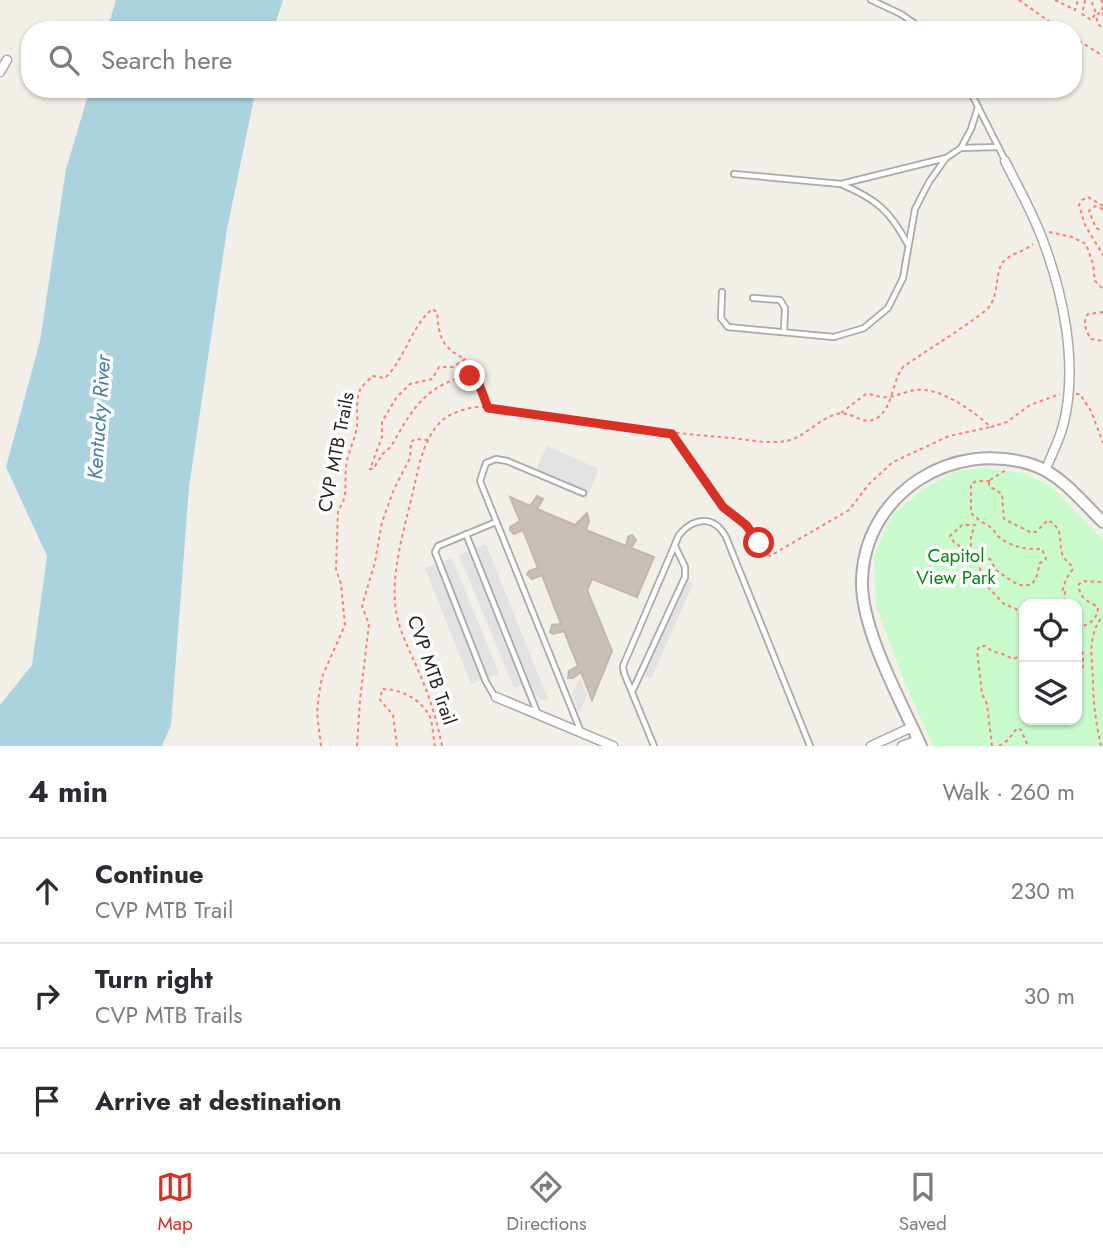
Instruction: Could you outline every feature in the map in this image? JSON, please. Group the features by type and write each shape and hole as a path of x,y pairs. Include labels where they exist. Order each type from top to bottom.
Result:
{"street":[{"path":"0,72 7,60"},
{"path":"1005,161 1040,232 1052,268 1062,310 1069,363 1069,393 1063,428 1045,471"},
{"path":"902,746 919,743 867,615 862,581 869,542 896,497 927,474 952,463 1009,460 1033,465 1045,471 1067,486 1103,522"},
{"path":"496,697 612,746"},
{"path":"871,746 912,727"}],"lane":[{"path":"871,0 911,21"},
{"path":"974,98 1005,161"},
{"path":"841,184 946,158 961,148 978,107"},
{"path":"961,148 998,147"},
{"path":"722,292 721,318 728,327 834,337 864,328 888,308 903,278 915,209 946,158"},
{"path":"734,174 841,184 866,195 884,208 897,224 907,244"},
{"path":"753,298 780,300 785,308 784,332"},
{"path":"582,733 480,481 486,463 496,459 507,461 583,493"},
{"path":"654,746 623,666 675,546 687,526 696,521 707,520 722,528 810,746"},
{"path":"496,522 438,546 435,552 486,682 496,697"},
{"path":"466,534 538,715"},
{"path":"632,693 685,576 685,567 675,546"}],"path":[{"path":"1019,0 1048,21"},
{"path":"1055,0 1075,10 1077,0"},
{"path":"1085,0 1082,14 1091,20 1096,13 1091,0"},
{"path":"1101,0 1102,10 1096,16 1103,29"},
{"path":"1082,43 1103,56"},
{"path":"1103,207 1088,197 1079,205 1085,225 1103,255"},
{"path":"1103,207 1095,206 1089,211 1096,228 1103,231"},
{"path":"1045,233 1054,232 1079,239 1086,244 1095,281 1103,289"},
{"path":"841,413 866,422 881,415 897,374 987,310 996,291 1001,265 1036,241"},
{"name":"CVP MTB Trails","path":"321,746 317,713 322,677 345,625 341,583 336,569 338,510 346,492 345,470 357,426 359,390 372,376 385,378 394,370 423,316 432,309 437,312 439,334 451,353 465,359 453,367 439,367 432,379 418,381 402,391 382,422 382,437 370,469 373,469 392,446 398,431 418,404 444,382 473,375 488,408"},
{"path":"1103,312 1088,314 1085,322 1086,332 1091,339 1103,341"},
{"name":"CVP MTB Trail","path":"442,746 434,710 396,610 395,585 404,528 429,440 445,418 471,408 488,408 672,434 787,441 826,418 841,413 866,394 890,397 911,390 926,390 953,400 982,418 991,428"},
{"path":"672,434 723,507 746,525 770,556 849,510 869,484 893,462 949,436 1007,422 1030,405 1063,392"},
{"path":"1075,393 1080,394 1086,401 1103,443"},
{"name":"CVP MTB Trail","path":"357,746 369,624 362,606 364,595 375,562 382,522 394,489 410,458 411,442 415,439 429,440"},
{"path":"1009,460 1008,469 990,481 971,484 971,513 979,522 991,527 998,537 1016,547 1042,549 1046,559 1040,563 1037,579 1031,585 1019,585 996,570 990,559 976,557 971,551 971,536 975,525 962,525 950,536 981,562 980,569 987,586 1004,604 1016,609 1019,614"},
{"path":"990,481 989,486 1002,494 1004,519 1030,532 1036,532 1048,520 1059,531 1063,557 1073,569 1066,579 1062,593 1065,592 1064,599"},
{"path":"1082,626 1091,622 1098,607 1083,599 1079,584 1083,581 1103,582"},
{"path":"1101,746 1091,693 1093,679 1090,657 1091,642 1103,616"},
{"path":"992,746 977,650 980,646 985,646 991,652 1005,654 1012,659 1024,655 1022,662"},
{"name":"CVP MTB Trail","path":"397,746 394,715 380,700 382,689 396,689 413,697 430,717 435,746"},
{"path":"999,746 1008,740 1017,728 1021,730 1028,746"}],"green space":[{"name":"Capitol View Park","path":"982,468 1024,473 1052,487 1103,540 1103,746 933,746 903,678 876,606 874,556 892,515 924,489 953,472"}],"shaded area":[{"path":"547,446 599,469 586,499 533,476"},
{"path":"486,544 548,699 542,700 521,685 514,688 459,555"},
{"path":"452,558 499,674 471,684 425,568"},
{"path":"686,581 693,584 651,679 644,676"},
{"path":"580,678 587,696 579,713 572,693"}],"water":[{"path":"116,0 283,0 276,21 110,21"},
{"name":"Kentucky River","path":"87,98 254,98 227,229 189,487 171,725 162,746 0,746 0,705 32,665 47,556 6,467 40,341 66,169"}],"building":[{"path":"537,496 543,499 537,509 575,525 587,513 589,521 586,530 626,546 628,537 632,535 636,540 631,548 654,557 637,597 592,579 587,590 612,651 592,700 581,672 568,678 569,671 578,666 564,631 553,634 550,632 552,625 561,624 542,575 532,579 527,574 538,568 523,530 514,534 510,530 510,527 520,521 510,497 530,506"}],"route":[{"path":"470,376 473,375 477,379 488,408 672,434 723,507 746,525 759,543"}]}
